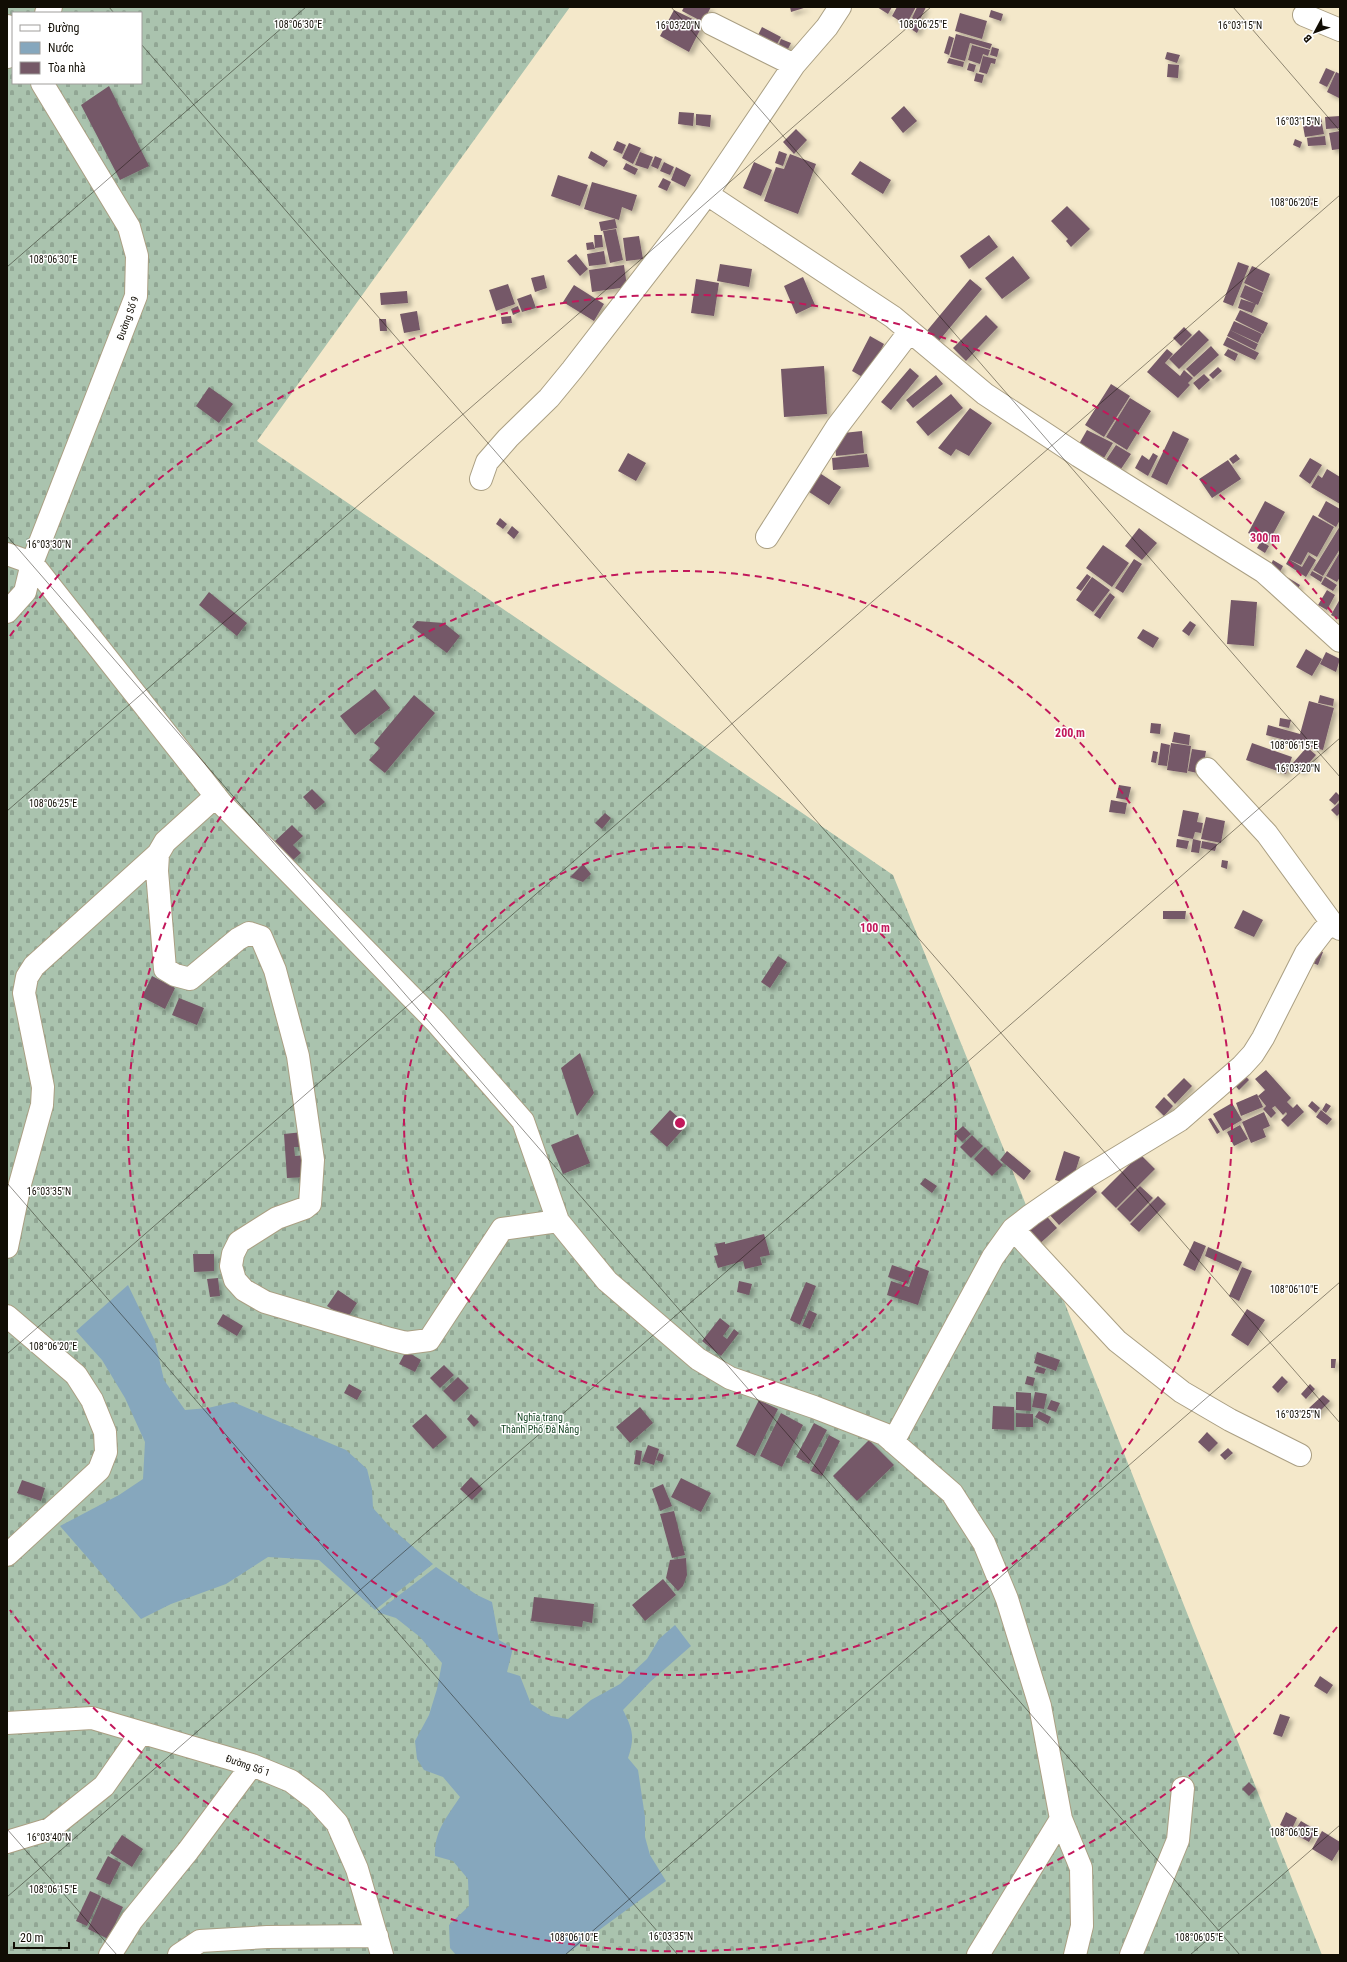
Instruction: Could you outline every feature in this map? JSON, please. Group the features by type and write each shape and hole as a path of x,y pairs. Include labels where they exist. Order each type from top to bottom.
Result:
{"street":[{"path":"481,479 487,462 508,438 549,398 572,370 707,194 794,65 827,27 840,7"},
{"path":"1304,15 1340,30"},
{"path":"712,24 794,65"},
{"name":"Đường Số 9","path":"7,612 25,592 32,563 136,296 137,256 130,227 43,84"},
{"path":"707,194 893,318 985,394 1079,456 1264,572 1340,642"},
{"path":"767,537 837,427 910,331"},
{"path":"7,554 32,563 216,796 436,1022 523,1121 558,1221 607,1281 644,1311 698,1359 730,1378 814,1407 884,1434 952,1492 984,1543 1007,1599 1040,1706 1061,1819 1080,1868 1082,1926 1075,1955"},
{"path":"893,1442 993,1257 1014,1229 1030,1215 1086,1176 1180,1120 1242,1066 1253,1054 1263,1038 1306,953 1323,931 1336,926 1267,834 1207,769"},
{"path":"7,1247 13,1179 42,1105 43,1087 24,993 27,977 34,966 158,854 165,842 216,796"},
{"path":"158,854 158,887 165,969 175,975 190,979 243,936 249,933 261,937 275,970 298,1056 313,1160 310,1204 305,1208 277,1218 239,1242 233,1254 231,1266 235,1280 244,1290 265,1302 390,1339 406,1343 429,1340 502,1229 558,1221"},
{"path":"1014,1229 1117,1341 1135,1356 1182,1392 1230,1420 1300,1455"},
{"path":"7,1316 76,1375 92,1400 105,1432 106,1452 99,1470 7,1555"},
{"name":"Đường Số 1","path":"7,1723 92,1718 252,1765 291,1781 316,1800 337,1823 357,1869 380,1945"},
{"path":"7,1842 50,1829 104,1786 141,1733"},
{"path":"110,1955 132,1920 188,1851 252,1765"},
{"path":"1131,1955 1178,1840 1183,1788"},
{"path":"978,1955 1061,1819"},
{"path":"179,1955 200,1941 267,1937 380,1945"}],"green space":[{"name":"Nghĩa trang Thành Phố Đà Nẵng","path":"7,7 570,7 257,441 893,875 1009,1162 1322,1955 7,1955"}],"water":[{"path":"128,1285 155,1341 164,1380 185,1410 208,1408 233,1402 346,1450 367,1469 372,1489 373,1508 390,1527 433,1564 375,1610 319,1560 268,1557 226,1584 171,1604 141,1619 60,1526 119,1495 143,1479 145,1442 125,1398 102,1360 76,1331"},
{"path":"436,1567 477,1595 492,1602 499,1640 513,1648 507,1672 520,1676 531,1704 551,1716 568,1719 591,1700 620,1684 647,1659 659,1639 675,1625 691,1646 650,1682 623,1710 631,1728 632,1744 628,1758 638,1770 645,1817 645,1837 650,1855 666,1881 565,1955 456,1955 450,1948 449,1925 469,1906 468,1879 453,1861 435,1856 435,1847 442,1825 460,1797 443,1777 424,1770 417,1759 415,1741 429,1715 437,1689 442,1663 420,1637 396,1618 377,1612"}],"building":[{"path":"684,7 711,7 703,22 682,11"},
{"path":"790,7 807,7 791,12"},
{"path":"877,7 892,7 888,14"},
{"path":"897,7 916,7 906,25 892,16"},
{"path":"917,7 926,7 919,22 912,18"},
{"path":"674,10 703,24 689,52 660,36"},
{"path":"991,10 1003,14 1001,21 989,17"},
{"path":"960,13 987,21 982,39 955,31"},
{"path":"912,20 921,25 917,33 908,27"},
{"path":"762,27 781,37 774,49 756,39"},
{"path":"956,34 992,44 990,49 970,43 965,61 950,57"},
{"path":"949,36 954,38 949,55 944,53"},
{"path":"781,39 791,43 786,53 777,49"},
{"path":"972,45 990,50 988,56 983,54 980,64 968,60"},
{"path":"992,47 999,49 997,57 990,55"},
{"path":"1167,52 1180,55 1177,63 1165,59"},
{"path":"983,56 996,59 995,64 991,63 987,74 979,72"},
{"path":"949,58 964,62 963,67 947,63"},
{"path":"969,63 976,65 974,72 967,70"},
{"path":"1168,64 1179,65 1178,78 1167,77"},
{"path":"1326,68 1335,72 1327,87 1319,83"},
{"path":"1336,72 1340,74 1339,98 1327,92"},
{"path":"976,73 984,75 982,83 974,81"},
{"path":"109,86 149,166 120,180 81,105"},
{"path":"904,106 917,121 903,133 891,118"},
{"path":"679,112 694,113 693,126 678,124"},
{"path":"696,114 711,115 710,127 696,125"},
{"path":"1340,116 1340,128 1326,129 1325,117"},
{"path":"1321,118 1322,122 1309,124 1309,120"},
{"path":"1322,124 1324,134 1305,137 1303,126"},
{"path":"796,129 807,140 794,154 783,142"},
{"path":"1340,131 1340,149 1332,150 1329,133"},
{"path":"1325,136 1326,145 1308,146 1307,138"},
{"path":"1295,139 1302,142 1300,148 1293,145"},
{"path":"617,141 626,145 622,154 613,150"},
{"path":"629,143 641,148 633,164 622,158"},
{"path":"591,151 608,161 604,167 588,158"},
{"path":"779,151 787,154 783,166 775,163"},
{"path":"640,152 653,157 648,169 635,165"},
{"path":"790,154 816,164 798,214 764,201 776,167 784,169"},
{"path":"655,156 662,159 658,169 651,166"},
{"path":"860,161 891,180 883,194 851,174"},
{"path":"664,162 674,167 670,175 660,171"},
{"path":"754,162 772,170 761,196 743,188"},
{"path":"626,163 638,169 635,175 623,169"},
{"path":"676,167 691,175 685,187 671,180"},
{"path":"558,175 588,185 580,206 551,196"},
{"path":"663,178 671,182 667,191 658,187"},
{"path":"592,182 637,195 632,211 622,207 619,220 584,209"},
{"path":"1309,196 1315,198 1313,205 1307,204"},
{"path":"1067,206 1090,229 1071,247 1066,241 1068,239 1051,221"},
{"path":"615,219 617,228 601,231 599,222"},
{"path":"616,229 623,260 610,263 603,231"},
{"path":"594,235 602,235 603,247 595,248"},
{"path":"989,235 998,247 969,269 960,256"},
{"path":"639,236 643,259 626,261 623,238"},
{"path":"593,242 595,249 587,250 586,243"},
{"path":"604,251 606,264 589,266 587,254"},
{"path":"576,254 588,269 580,276 567,261"},
{"path":"1013,256 1030,278 1002,299 985,278"},
{"path":"1238,262 1249,266 1233,306 1223,302"},
{"path":"720,264 752,269 749,287 717,281"},
{"path":"624,265 627,287 592,292 589,270"},
{"path":"1252,266 1270,274 1263,292 1244,283"},
{"path":"544,275 547,288 535,292 531,278"},
{"path":"803,277 815,305 796,314 784,286"},
{"path":"696,279 719,283 714,316 691,313"},
{"path":"970,279 982,289 938,342 926,332"},
{"path":"508,284 515,304 496,311 489,290"},
{"path":"574,285 604,304 594,321 563,302"},
{"path":"1245,285 1263,293 1258,305 1240,297"},
{"path":"407,291 408,303 381,305 380,293"},
{"path":"531,294 536,308 522,312 517,299"},
{"path":"1241,299 1256,304 1252,313 1238,308"},
{"path":"518,306 520,312 513,315 511,309"},
{"path":"1240,310 1268,323 1263,334 1235,320"},
{"path":"417,311 420,330 404,333 400,314"},
{"path":"986,315 998,327 966,361 953,348"},
{"path":"511,316 512,323 502,324 501,317"},
{"path":"379,319 386,319 387,331 380,331"},
{"path":"1234,321 1262,334 1258,343 1230,330"},
{"path":"1184,327 1192,335 1181,346 1173,338"},
{"path":"1199,330 1209,340 1179,369 1169,359"},
{"path":"1230,330 1258,344 1255,350 1227,336"},
{"path":"870,336 884,344 866,379 852,371"},
{"path":"1227,337 1259,353 1255,360 1223,345"},
{"path":"1211,346 1219,355 1194,377 1186,369"},
{"path":"1167,349 1173,354 1165,363 1180,376 1184,370 1193,378 1188,383 1190,385 1178,398 1147,372"},
{"path":"1228,349 1238,354 1235,361 1224,355"},
{"path":"824,366 827,414 784,417 781,369"},
{"path":"1218,367 1222,371 1213,379 1209,375"},
{"path":"910,368 919,376 891,410 881,402"},
{"path":"1204,374 1210,380 1199,390 1193,383"},
{"path":"936,375 943,384 913,408 906,400"},
{"path":"1111,384 1130,396 1104,437 1085,425"},
{"path":"209,387 233,404 219,423 196,406"},
{"path":"951,394 963,408 928,436 916,422"},
{"path":"1130,398 1151,411 1127,450 1106,437"},
{"path":"970,408 992,423 969,456 956,449 951,456 938,448"},
{"path":"1087,430 1113,443 1104,458 1079,444"},
{"path":"862,431 864,453 836,456 834,434"},
{"path":"1173,431 1189,439 1167,485 1151,477"},
{"path":"1116,445 1131,454 1121,469 1106,460"},
{"path":"628,453 646,463 636,481 618,471"},
{"path":"1153,453 1158,456 1148,476 1135,468 1142,455 1149,460"},
{"path":"867,454 869,467 833,470 832,458"},
{"path":"1236,454 1240,459 1233,464 1229,459"},
{"path":"1310,458 1322,465 1310,484 1299,476"},
{"path":"1228,460 1241,479 1212,498 1199,479"},
{"path":"1327,469 1340,477 1340,504 1311,487 1318,475 1322,478"},
{"path":"815,470 841,487 829,505 803,488"},
{"path":"1265,501 1285,512 1268,543 1248,533"},
{"path":"1326,501 1340,509 1340,520 1336,527 1318,516"},
{"path":"1313,515 1334,527 1317,557 1308,552 1301,565 1290,560 1302,567 1309,555 1316,560 1306,577 1286,564"},
{"path":"500,518 507,524 503,529 496,524"},
{"path":"512,526 519,532 514,539 507,533"},
{"path":"1340,526 1340,549 1323,576 1313,570"},
{"path":"1139,528 1157,543 1142,560 1125,546"},
{"path":"1261,541 1269,546 1265,553 1257,548"},
{"path":"1103,545 1129,563 1112,587 1086,568"},
{"path":"1340,552 1340,577 1337,582 1326,576"},
{"path":"1134,559 1142,564 1123,593 1115,588"},
{"path":"1273,560 1283,566 1279,574 1269,569"},
{"path":"1312,571 1323,577 1321,582 1310,575"},
{"path":"1087,574 1091,577 1081,591 1076,588"},
{"path":"1092,577 1110,590 1093,612 1076,600"},
{"path":"1287,577 1300,585 1296,592 1283,584"},
{"path":"1325,577 1337,585 1333,591 1321,584"},
{"path":"1327,590 1335,595 1327,610 1318,605"},
{"path":"209,592 247,623 237,636 199,605"},
{"path":"1110,593 1115,597 1100,619 1094,615"},
{"path":"1340,599 1340,620 1331,615"},
{"path":"1231,600 1257,602 1254,646 1227,644"},
{"path":"417,621 444,623 460,636 447,653 412,627"},
{"path":"1190,621 1196,625 1189,636 1182,631"},
{"path":"1143,629 1159,638 1153,648 1137,638"},
{"path":"1306,649 1322,659 1312,676 1296,667"},
{"path":"1326,652 1340,659 1336,672 1320,664"},
{"path":"375,689 390,708 355,735 340,716"},
{"path":"414,695 435,713 385,773 369,760 380,748 374,743"},
{"path":"1320,695 1334,699 1333,706 1318,703"},
{"path":"1309,701 1334,708 1323,750 1266,735 1268,725 1300,734"},
{"path":"1280,718 1291,720 1289,728 1279,726"},
{"path":"1151,723 1161,724 1160,734 1150,733"},
{"path":"1174,732 1190,735 1189,745 1172,742"},
{"path":"1161,743 1170,745 1167,766 1158,765"},
{"path":"1171,743 1191,746 1187,773 1167,770"},
{"path":"1252,743 1292,757 1286,774 1246,760"},
{"path":"1307,747 1316,755 1301,772 1292,764"},
{"path":"1192,749 1206,751 1202,774 1188,771"},
{"path":"1153,751 1158,752 1156,763 1151,762"},
{"path":"1119,785 1131,787 1128,800 1116,798"},
{"path":"312,789 325,802 315,810 303,797"},
{"path":"1336,792 1340,796 1340,799 1335,805 1329,800"},
{"path":"1111,800 1127,803 1125,814 1109,812"},
{"path":"1339,803 1340,813 1337,816 1331,810"},
{"path":"1183,810 1199,813 1197,822 1203,823 1201,833 1195,832 1193,839 1178,836"},
{"path":"605,813 611,818 602,829 595,823"},
{"path":"1206,817 1225,821 1221,843 1201,839"},
{"path":"292,825 303,836 293,845 301,853 292,861 274,842"},
{"path":"1177,839 1189,841 1187,849 1176,847"},
{"path":"1193,839 1201,841 1199,853 1191,852"},
{"path":"1202,841 1217,844 1215,851 1201,848"},
{"path":"1222,860 1228,861 1227,869 1221,867"},
{"path":"583,864 591,874 583,882 570,877"},
{"path":"1243,910 1263,920 1254,937 1234,928"},
{"path":"1163,911 1186,911 1185,919 1163,919"},
{"path":"1316,949 1323,952 1318,965 1310,962"},
{"path":"778,956 787,962 770,988 761,982"},
{"path":"152,976 175,988 165,1009 142,997"},
{"path":"179,998 204,1008 197,1025 172,1015"},
{"path":"580,1053 594,1093 577,1116 561,1068"},
{"path":"1240,1070 1249,1080 1239,1090 1229,1079"},
{"path":"1266,1070 1291,1098 1287,1102 1293,1108 1297,1104 1304,1112 1288,1127 1281,1120 1287,1114 1286,1112 1283,1115 1275,1106 1272,1108 1276,1113 1271,1118 1263,1109 1266,1106 1258,1096 1265,1090 1255,1079"},
{"path":"1184,1078 1192,1086 1175,1104 1167,1095"},
{"path":"1257,1094 1263,1107 1241,1116 1236,1103"},
{"path":"1164,1097 1173,1106 1164,1116 1155,1107"},
{"path":"1312,1101 1320,1108 1316,1113 1308,1106"},
{"path":"1232,1103 1242,1120 1223,1131 1213,1114"},
{"path":"1326,1103 1331,1106 1326,1113 1322,1110"},
{"path":"670,1110 687,1125 667,1147 650,1132"},
{"path":"1321,1110 1332,1119 1327,1125 1316,1117"},
{"path":"1264,1112 1270,1126 1263,1129 1266,1137 1251,1143 1242,1122"},
{"path":"1211,1118 1220,1132 1217,1134 1208,1119"},
{"path":"1240,1125 1248,1139 1234,1146 1227,1132"},
{"path":"963,1126 971,1134 962,1142 954,1134"},
{"path":"303,1132 304,1147 294,1147 295,1156 306,1155 308,1177 287,1178 284,1134"},
{"path":"578,1134 590,1163 563,1174 551,1145"},
{"path":"972,1135 983,1146 971,1158 960,1147"},
{"path":"985,1147 1003,1165 992,1176 974,1159"},
{"path":"1007,1151 1031,1171 1024,1180 1000,1160"},
{"path":"1064,1151 1080,1157 1071,1185 1055,1180"},
{"path":"1140,1154 1155,1169 1116,1208 1101,1193"},
{"path":"925,1178 937,1186 932,1193 920,1184"},
{"path":"1085,1179 1097,1192 1059,1225 1047,1212"},
{"path":"1140,1186 1153,1198 1130,1222 1117,1209"},
{"path":"1158,1196 1166,1204 1139,1232 1130,1224"},
{"path":"1042,1211 1057,1228 1035,1248 1020,1231"},
{"path":"764,1234 770,1255 760,1257 762,1265 745,1269 743,1261 718,1268 714,1256 718,1255 715,1244 725,1242 725,1244"},
{"path":"1194,1241 1206,1246 1195,1271 1183,1265"},
{"path":"1208,1247 1242,1262 1238,1271 1205,1256"},
{"path":"193,1254 214,1254 214,1271 194,1272"},
{"path":"892,1265 912,1272 908,1284 888,1277"},
{"path":"916,1266 929,1271 918,1305 887,1295 891,1281 909,1287"},
{"path":"1242,1267 1252,1271 1239,1301 1229,1296"},
{"path":"218,1278 220,1296 210,1297 207,1279"},
{"path":"739,1281 752,1284 749,1295 737,1292"},
{"path":"806,1282 816,1286 800,1325 790,1320"},
{"path":"338,1290 357,1303 347,1319 327,1306"},
{"path":"1247,1309 1265,1320 1248,1346 1231,1335"},
{"path":"809,1310 817,1314 810,1329 802,1326"},
{"path":"223,1314 243,1326 237,1336 217,1324"},
{"path":"720,1318 730,1326 723,1336 727,1339 734,1329 739,1333 721,1356 702,1341"},
{"path":"406,1351 421,1360 415,1372 399,1364"},
{"path":"1037,1352 1060,1360 1056,1371 1034,1363"},
{"path":"1331,1359 1336,1359 1335,1368 1331,1368"},
{"path":"444,1365 454,1375 440,1388 430,1378"},
{"path":"1037,1366 1046,1369 1044,1374 1035,1372"},
{"path":"1027,1376 1035,1378 1033,1386 1025,1384"},
{"path":"1282,1376 1288,1382 1278,1393 1272,1387"},
{"path":"458,1377 469,1388 454,1402 443,1391"},
{"path":"349,1384 362,1391 357,1400 344,1393"},
{"path":"1310,1384 1315,1389 1306,1399 1301,1394"},
{"path":"1016,1392 1031,1393 1031,1411 1016,1410"},
{"path":"1035,1392 1047,1394 1044,1409 1032,1407"},
{"path":"1323,1395 1330,1401 1316,1415 1309,1408"},
{"path":"759,1400 778,1409 755,1456 736,1446"},
{"path":"1051,1400 1060,1403 1056,1412 1047,1409"},
{"path":"993,1406 1014,1407 1014,1430 992,1429"},
{"path":"640,1407 653,1423 630,1443 616,1427"},
{"path":"1039,1411 1051,1417 1048,1424 1035,1417"},
{"path":"781,1413 803,1425 782,1467 760,1456"},
{"path":"1016,1413 1033,1414 1033,1427 1016,1427"},
{"path":"426,1414 447,1437 433,1449 412,1426"},
{"path":"471,1414 479,1422 474,1427 467,1419"},
{"path":"814,1423 827,1430 809,1464 796,1457"},
{"path":"1207,1432 1218,1443 1209,1452 1198,1442"},
{"path":"829,1435 840,1441 822,1476 811,1471"},
{"path":"869,1440 894,1465 857,1501 833,1476"},
{"path":"648,1445 659,1449 654,1465 642,1461"},
{"path":"1228,1448 1233,1453 1225,1460 1220,1455"},
{"path":"636,1450 642,1451 640,1465 634,1464"},
{"path":"659,1453 664,1455 662,1462 656,1460"},
{"path":"471,1477 483,1489 472,1500 460,1489"},
{"path":"681,1478 711,1493 701,1512 671,1497"},
{"path":"22,1480 45,1488 41,1501 17,1493"},
{"path":"663,1484 672,1506 660,1511 652,1489"},
{"path":"674,1511 685,1555 672,1558 660,1514"},
{"path":"686,1558 687,1575 683,1586 678,1591 666,1578 670,1560"},
{"path":"663,1579 676,1595 645,1621 632,1605"},
{"path":"534,1597 594,1604 592,1623 583,1621 582,1627 531,1621"},
{"path":"1320,1676 1333,1685 1327,1694 1314,1686"},
{"path":"1280,1714 1290,1717 1282,1737 1273,1734"},
{"path":"1249,1782 1256,1789 1249,1796 1242,1789"},
{"path":"1286,1812 1297,1818 1291,1831 1280,1825"},
{"path":"1301,1821 1316,1830 1309,1842 1293,1833"},
{"path":"1322,1831 1340,1842 1340,1848 1332,1861 1312,1849"},
{"path":"122,1835 143,1849 132,1867 110,1853"},
{"path":"108,1856 121,1863 110,1885 96,1879"},
{"path":"90,1891 101,1896 87,1926 76,1921"},
{"path":"102,1897 123,1907 108,1939 88,1929"}]}
